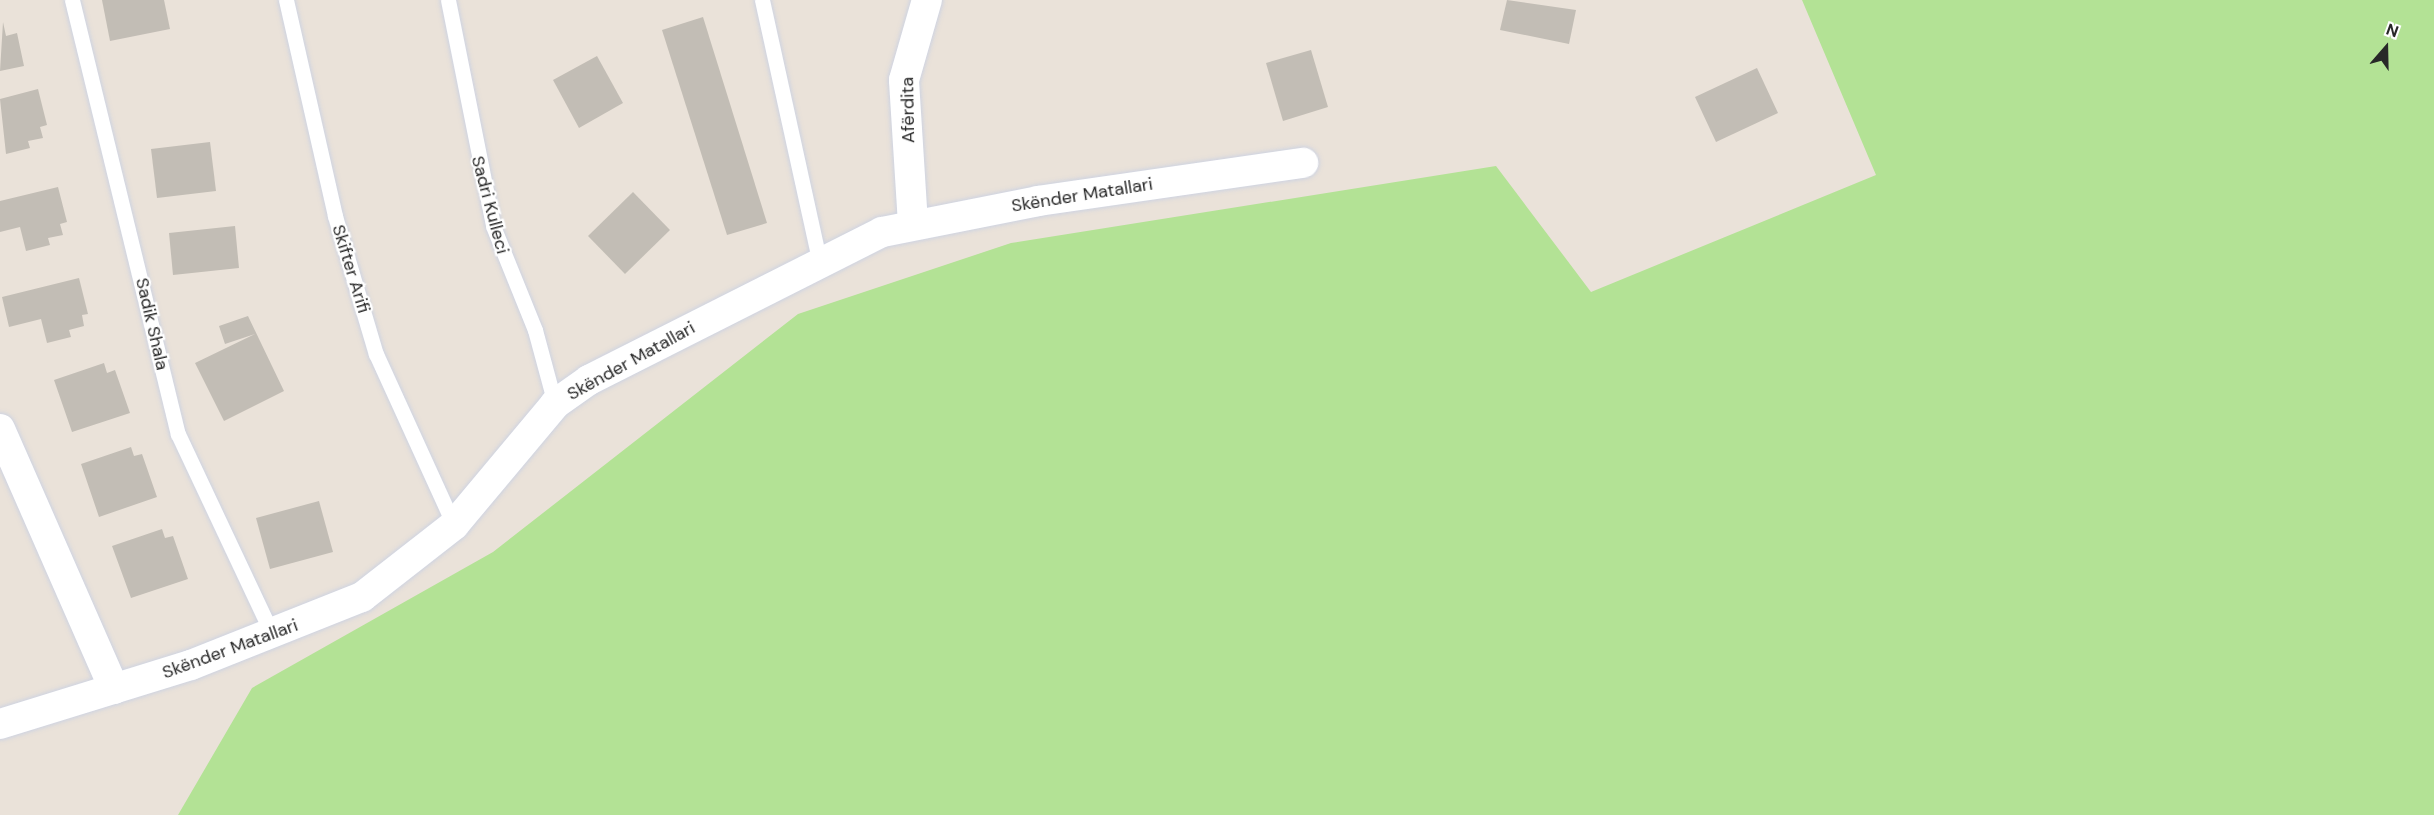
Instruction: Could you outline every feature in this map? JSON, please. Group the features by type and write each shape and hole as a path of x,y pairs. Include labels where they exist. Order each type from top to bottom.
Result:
{"street":[{"name":"Afërdita","path":"913,224 903,80 927,0"},
{"name":"Skënder Matallari","path":"0,724 114,689 272,634 362,597 454,525 555,404 589,380 819,260 913,224 1303,163"},
{"path":"0,429 114,689"}],"lane":[{"name":"Sadik Shala","path":"72,0 178,434 272,634"},
{"name":"Skifter Arifi","path":"286,0 335,216 376,354 454,525"},
{"name":"Sadri Kulleci","path":"448,0 493,226 535,330 555,404"},
{"path":"762,0 819,260"}],"green space":[{"path":"1802,0 2434,0 2434,815 178,815 252,688 493,552 798,314 1011,243 1496,166 1591,292 1876,175"}],"building":[{"path":"102,0 164,0 170,29 110,41"},
{"path":"1507,0 1576,10 1569,44 1500,30"},
{"path":"703,17 767,223 727,235 662,30"},
{"path":"3,22 6,36 17,33 24,66 0,71"},
{"path":"1311,50 1328,107 1283,121 1266,63"},
{"path":"597,56 623,103 579,128 553,80"},
{"path":"1757,68 1778,113 1716,142 1695,97"},
{"path":"38,89 47,125 40,127 43,138 28,141 30,148 6,154 0,99"},
{"path":"210,142 216,191 157,198 151,149"},
{"path":"58,187 67,222 60,224 63,235 48,238 50,245 26,251 20,227 0,232 0,201"},
{"path":"633,192 670,230 625,274 588,236"},
{"path":"235,226 239,268 173,275 169,233"},
{"path":"79,278 88,314 82,315 84,326 69,330 71,337 47,343 41,319 9,327 2,297"},
{"path":"248,316 284,391 224,421 195,363 255,334 225,344 219,326"},
{"path":"104,363 107,373 115,370 130,413 72,432 54,380"},
{"path":"131,447 134,456 142,454 157,497 99,517 81,464"},
{"path":"319,501 333,552 270,569 256,518"},
{"path":"162,529 165,538 173,536 188,579 131,598 112,546"}]}
